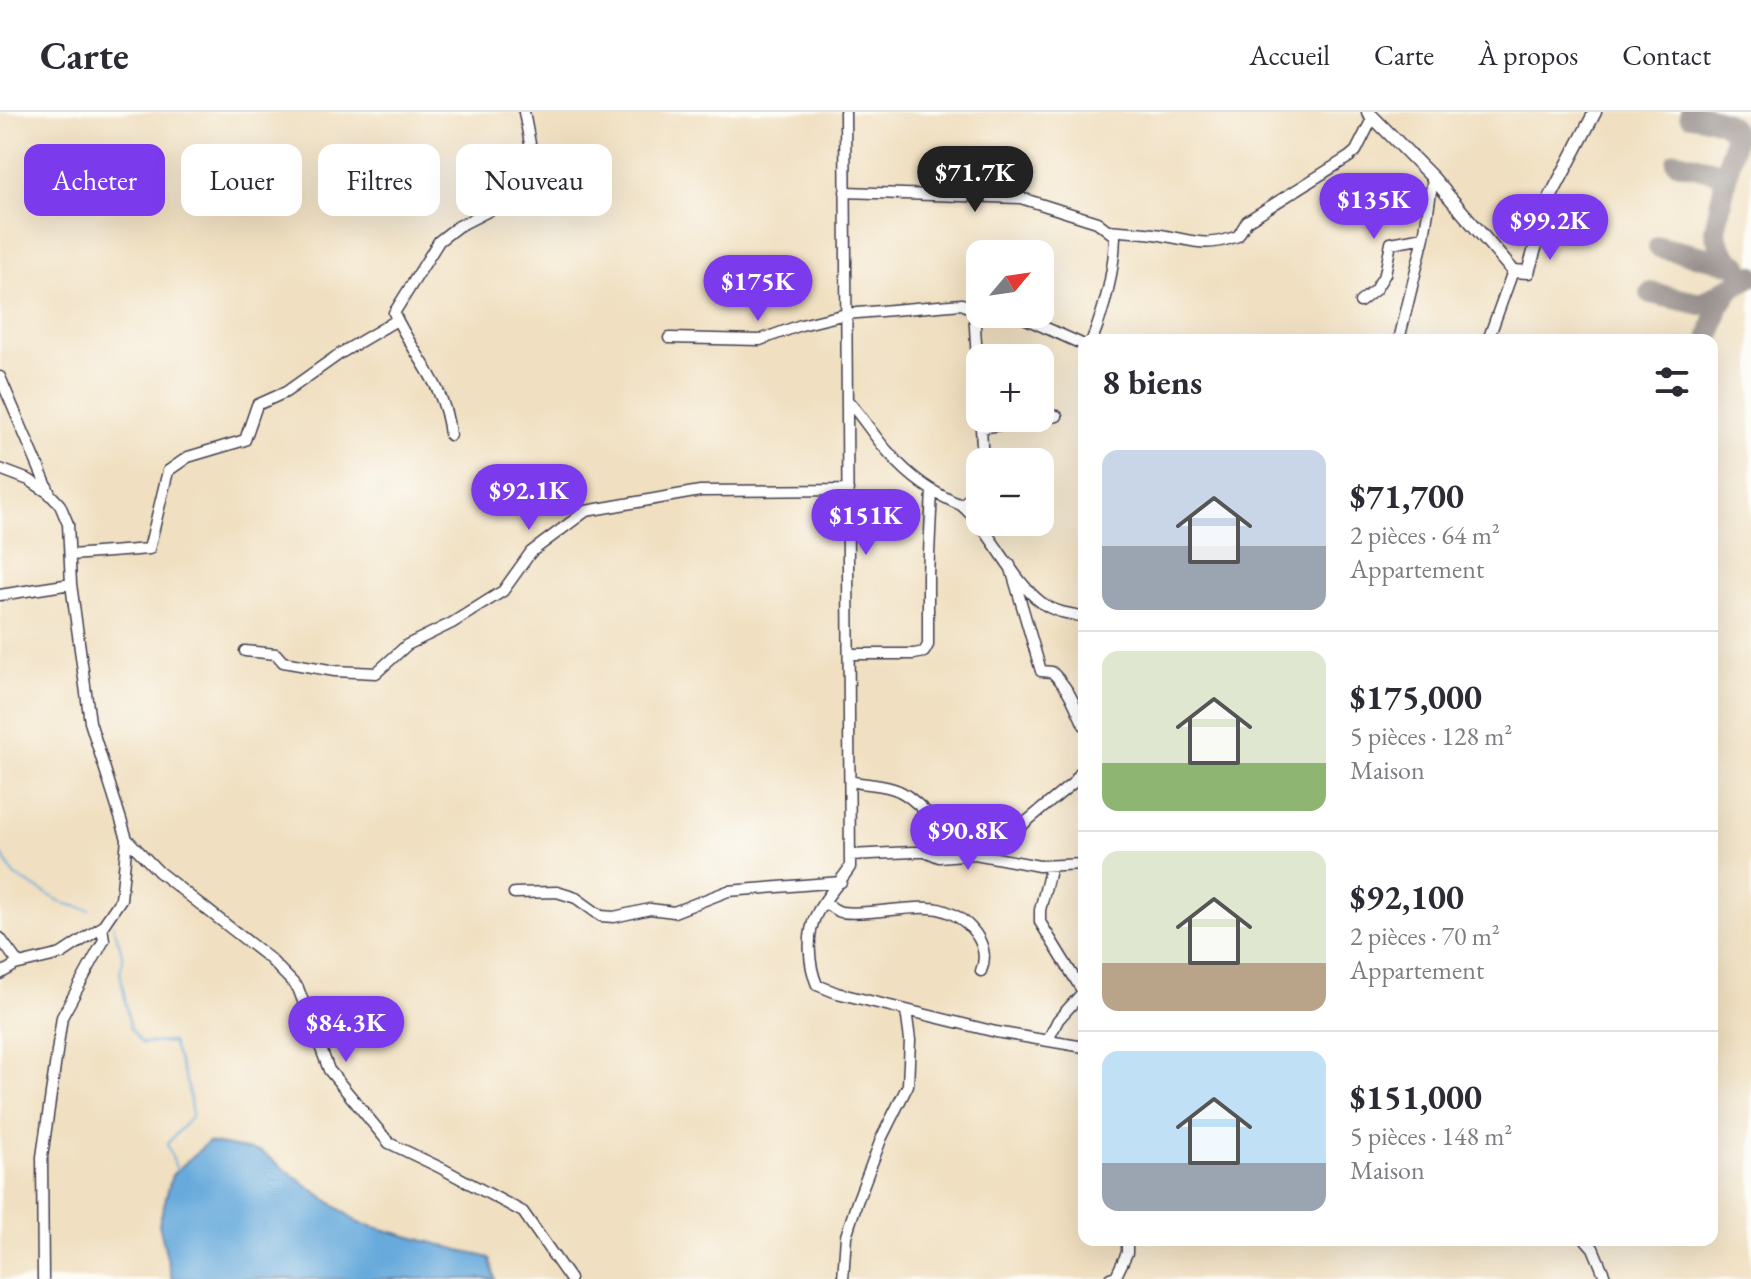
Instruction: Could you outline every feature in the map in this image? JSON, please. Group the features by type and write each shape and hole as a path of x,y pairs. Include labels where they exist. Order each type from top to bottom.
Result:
{"main road":[{"path":"1370,115 1433,178 1513,271 1528,272 1550,198 1595,112"}],"street":[{"path":"450,435 438,387 394,313 439,241 457,227 506,202 517,193 526,174 531,149 524,112"},
{"path":"845,112 850,867 817,912 812,925 811,972 817,985 906,1010 996,1032 1078,1046"},
{"path":"1109,230 1159,235 1200,245 1238,236 1247,221 1267,206 1305,187 1356,151 1370,115"},
{"path":"1400,334 1424,237 1433,178"},
{"path":"845,192 1021,198 1097,222 1115,236 1115,264 1094,334"},
{"path":"1360,302 1375,290 1385,274 1391,243 1424,237"},
{"path":"1490,334 1513,271"},
{"path":"669,338 760,340 801,325 846,314 966,305"},
{"path":"71,555 149,549 168,471 188,457 245,440 257,405 286,392 341,353 397,320"},
{"path":"1046,328 1078,342"},
{"path":"0,377 51,496"},
{"path":"847,400 908,473 966,509"},
{"path":"0,469 29,480 51,496 60,505 68,524 71,584 90,722 127,839 121,899 102,927 61,954 19,964 0,974"},
{"path":"245,651 276,654 283,662 335,671 376,673 407,645 452,623 503,591 531,552 586,511 700,491 848,490"},
{"path":"849,654 914,654 924,652 928,645 932,490"},
{"path":"961,505 966,501"},
{"path":"990,536 1041,602 1062,614 1078,616"},
{"path":"1010,565 1041,671 1052,672 1078,707"},
{"path":"0,595 71,584"},
{"path":"850,781 902,792 935,818 984,833 1009,836 1078,776"},
{"path":"127,839 159,872 270,959 298,988 329,1070 389,1143 523,1212 570,1279"},
{"path":"850,855 927,852 939,857 975,854 1039,866 1078,864"},
{"path":"1051,866 1040,922 1078,984"},
{"path":"514,893 557,892 576,898 601,916 614,917 650,909 674,912 736,889 841,882"},
{"path":"825,903 840,912 933,907 952,915 972,928 980,938 985,950 981,971"},
{"path":"43,1279 42,1157 62,1017 104,940 102,927"},
{"path":"0,938 19,964"},
{"path":"1048,1040 1058,1020 1078,998"},
{"path":"843,1279 846,1236 857,1202 882,1137 908,1085 910,1040 906,1010"},
{"path":"1110,1278 1116,1276 1127,1253 1127,1246"},
{"path":"1591,1246 1606,1279"}],"water":[{"path":"208,1142 261,1152 359,1223 490,1258 495,1279 172,1279 159,1224 172,1175"}],"waterway":[{"path":"0,851 14,875 63,903 90,910"},
{"path":"113,925 122,954 120,971 130,1027 141,1043 172,1042 188,1087 192,1116 167,1144 177,1170"}],"taxiway":[{"path":"1690,115 1723,122 1735,136 1715,230 1722,249 1736,265"},
{"path":"1677,162 1718,172 1725,181"},
{"path":"1659,247 1738,265"},
{"path":"1651,293 1701,304 1751,276"},
{"path":"1711,334 1718,307 1730,289"}]}
